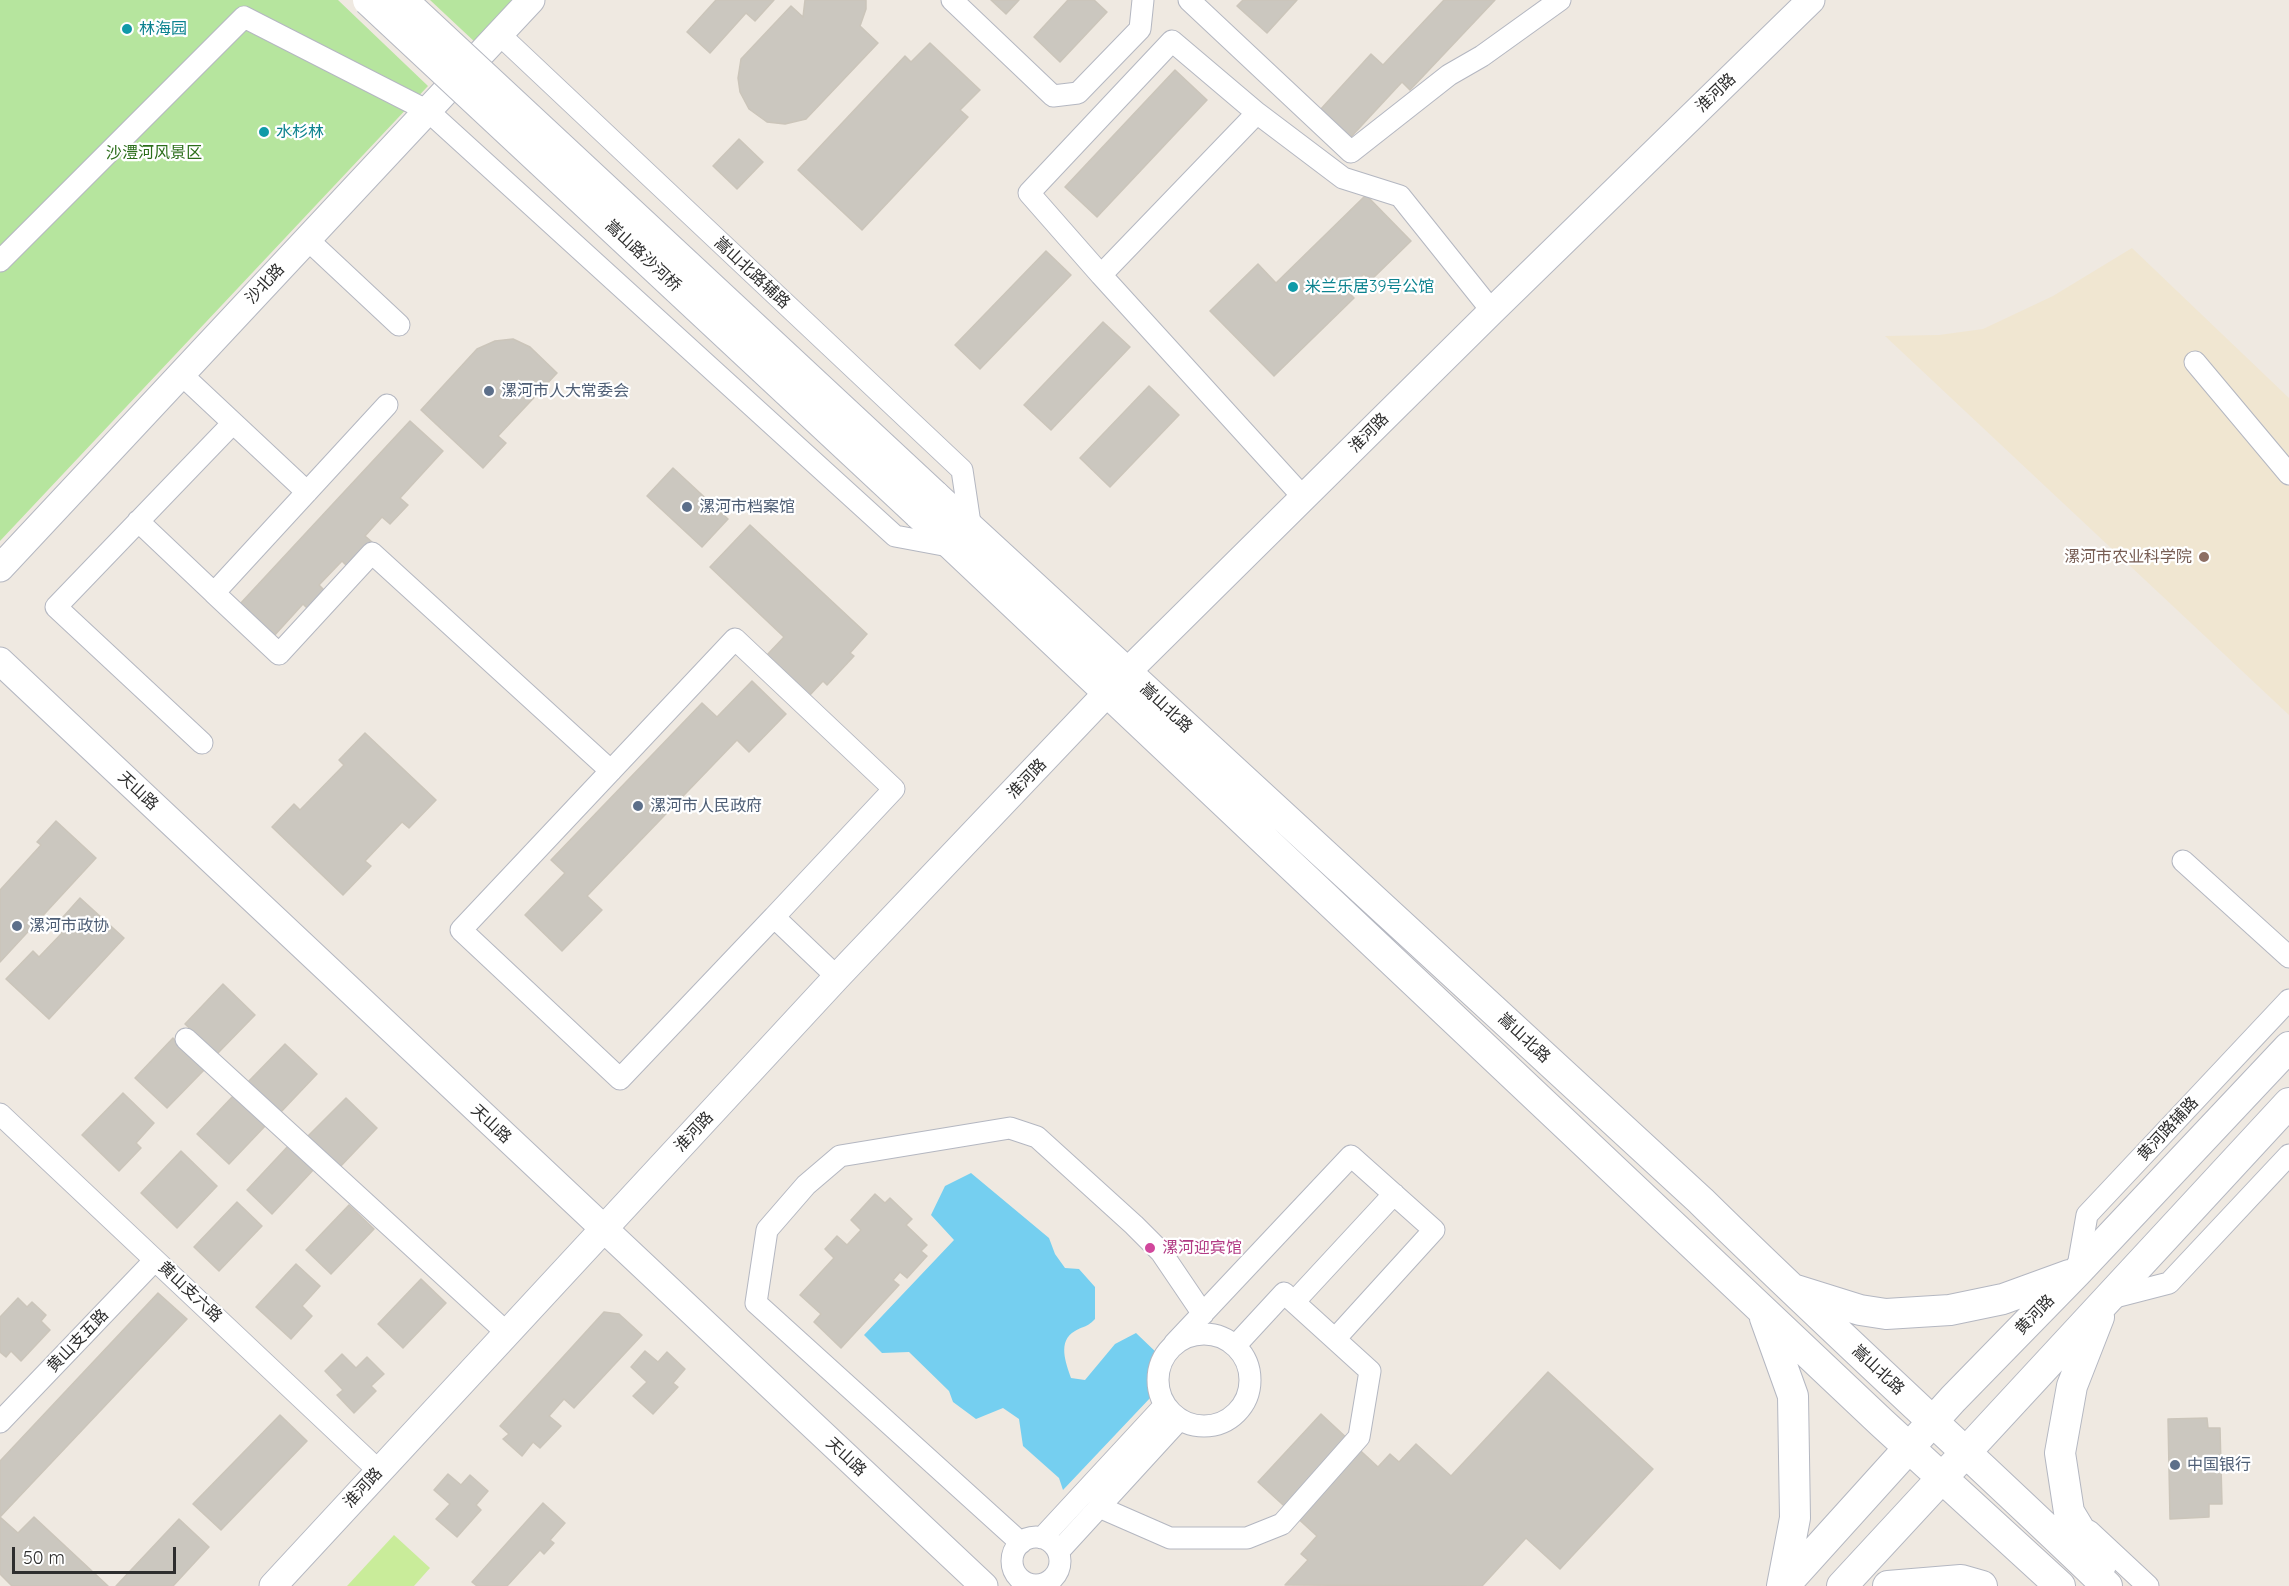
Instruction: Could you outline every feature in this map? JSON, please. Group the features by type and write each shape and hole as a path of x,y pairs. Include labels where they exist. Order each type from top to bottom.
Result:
{"main road":[{"name":"嵩山路沙河桥","path":"368,0 926,504"},
{"name":"嵩山路沙河桥","path":"402,0 926,504"},
{"name":"嵩山北路","path":"926,504 1118,682 1692,1193 2107,1586"},
{"name":"嵩山北路","path":"1118,682 1762,1310 2060,1586"},
{"name":"黄河路","path":"1783,1586 1933,1420 2077,1272 2289,1047"},
{"path":"1842,1586 2289,1102"},
{"path":"1789,1287 1860,1310 1886,1314 1950,1310 2003,1299 2077,1272"},
{"path":"2107,1299 2072,1386 2060,1453 2069,1512 2113,1586"},
{"path":"1762,1310 1793,1396 1796,1518 1783,1586"},
{"path":"1888,1586 1961,1580 1982,1586"}],"street":[{"name":"沙北路","path":"0,568 531,0"},
{"path":"952,0 1053,96 1078,93 1140,29 1143,0"},
{"path":"1189,0 1351,152 1449,75 1482,56 1560,0"},
{"name":"淮河路","path":"273,1586 837,977 1118,682 1492,311 1811,0"},
{"path":"0,261 244,17 428,111 895,536 963,538"},
{"name":"嵩山北路辅路","path":"499,34 962,470 963,538"},
{"path":"1305,498 1029,193 1172,41 1257,113 1343,178 1400,195 1492,311"},
{"path":"1101,275 1257,113"},
{"path":"307,239 399,325"},
{"path":"2196,362 2289,474"},
{"path":"181,374 307,492"},
{"path":"214,593 387,405"},
{"path":"202,743 56,607 233,423"},
{"path":"138,522 279,654 372,553 611,771"},
{"path":"735,639 894,789 774,917 620,1079 460,930 735,639"},
{"name":"天山路","path":"0,661 984,1586"},
{"path":"2183,861 2289,957"},
{"path":"774,917 837,977"},
{"name":"黄河路辅路","path":"2077,1272 2087,1215 2289,1000"},
{"path":"186,1039 507,1334"},
{"name":"黄山支六路","path":"0,1114 380,1471"},
{"path":"1021,1543 756,1303 767,1230 806,1185 840,1156 1010,1128 1037,1137 1134,1225 1161,1252 1203,1314"},
{"path":"2107,1299 2169,1283 2289,1155"},
{"path":"1174,1344 1199,1333 1212,1334 1236,1345 1244,1355 1251,1378 1245,1402 1227,1420 1216,1425 1204,1426 1172,1412 1160,1393 1158,1379 1160,1366 1174,1344 1351,1156 1434,1230 1335,1339"},
{"path":"1294,1302 1394,1194"},
{"name":"黄山支五路","path":"0,1422 155,1260"},
{"path":"1099,1507 1170,1538 1247,1538 1282,1524 1359,1437 1370,1371 1284,1293 1236,1345"},
{"path":"1050,1544 1099,1507 1172,1412"},
{"path":"1050,1544 1172,1412"},
{"path":"2069,1512 2148,1586"},
{"path":"1038,1537 1050,1544 1060,1563 1056,1575 1047,1583 1035,1586 1021,1584 1014,1572 1012,1560 1016,1548 1025,1539 1038,1537"}],"shaded area":[{"name":"漯河市农业科学院","path":"2132,248 2289,398 2289,715 1885,336 1939,335 1983,329 2053,296"}],"green space":[{"name":"沙澧河风景区","path":"0,0 338,0 428,86 0,541"},
{"path":"430,0 517,0 477,44"},
{"path":"394,1535 430,1568 414,1586 347,1586"}],"water":[{"path":"971,1173 1049,1238 1055,1254 1065,1268 1079,1269 1095,1287 1095,1319 1069,1335 1066,1340 1064,1353 1071,1378 1085,1380 1115,1344 1136,1333 1159,1355 1150,1377 1151,1397 1063,1490 1059,1478 1023,1446 1019,1419 1003,1408 976,1419 953,1402 949,1391 909,1352 882,1353 864,1335 954,1240 931,1215 945,1186"}],"building":[{"path":"716,0 774,0 755,21 746,13 710,53 687,32"},
{"path":"805,0 866,0 866,9 860,26 878,43 806,119 785,124 767,122 749,109 740,92 738,78 741,59 791,6 803,17"},
{"path":"991,0 1019,0 1006,14"},
{"path":"1068,0 1094,0 1107,12 1060,62 1034,37"},
{"path":"1243,0 1297,0 1267,33 1237,6"},
{"path":"1444,0 1495,0 1410,90 1402,82 1350,138 1320,110 1371,54 1383,65"},
{"path":"930,43 980,90 960,110 968,117 862,230 798,170 905,56 911,62"},
{"path":"1175,70 1207,100 1097,217 1065,187"},
{"path":"739,139 763,162 737,189 713,166"},
{"name":"米兰乐居39号公馆","path":"1366,195 1411,241 1370,281 1364,274 1347,291 1354,298 1274,376 1210,311 1258,264 1276,283"},
{"path":"1046,251 1071,275 980,369 955,345"},
{"path":"1103,322 1130,347 1051,430 1024,405"},
{"name":"漯河市人大常委会","path":"513,339 530,347 557,373 498,436 506,443 483,468 421,410 477,349 495,341"},
{"path":"1149,386 1179,415 1110,487 1080,458"},
{"path":"410,421 443,451 400,498 408,505 390,524 382,517 365,536 372,542 349,568 342,561 319,585 326,592 309,610 303,604 273,637 239,605"},
{"name":"漯河市档案馆","path":"673,468 728,519 702,547 647,496"},
{"path":"750,525 867,634 850,653 854,656 827,685 823,681 809,696 766,656 784,637 710,567"},
{"name":"漯河市人民政府","path":"752,681 786,714 749,752 737,740 587,896 602,910 562,951 525,915 565,873 551,860 702,703 717,717"},
{"path":"365,733 436,800 409,828 402,822 365,861 371,866 343,895 272,827 294,804 300,810 344,765 339,760"},
{"name":"漯河市政协","path":"56,821 96,858 0,962 0,890 41,845 37,842"},
{"path":"80,898 124,938 49,1019 6,979 33,951 39,957 62,933 55,926"},
{"path":"223,984 255,1015 217,1054 185,1024"},
{"path":"173,1038 205,1069 167,1108 135,1078"},
{"path":"285,1044 317,1074 279,1114 247,1083"},
{"path":"123,1093 154,1123 136,1143 141,1148 119,1171 82,1135"},
{"path":"235,1094 267,1124 229,1164 197,1134"},
{"path":"346,1098 377,1128 339,1168 307,1137"},
{"path":"290,1144 315,1168 272,1214 247,1190"},
{"path":"181,1151 217,1186 177,1228 141,1193"},
{"path":"875,1194 885,1203 890,1198 912,1219 906,1225 927,1245 921,1251 927,1256 907,1278 900,1272 893,1280 899,1285 841,1348 814,1322 821,1314 800,1295 834,1258 825,1249 837,1236 847,1245 861,1230 851,1220"},
{"path":"237,1202 262,1226 219,1271 194,1247"},
{"path":"349,1205 374,1229 331,1274 306,1250"},
{"path":"296,1264 320,1286 302,1306 312,1316 291,1339 256,1307"},
{"path":"421,1279 446,1303 403,1348 378,1324"},
{"path":"158,1293 187,1319 0,1517 0,1461"},
{"path":"18,1298 27,1307 32,1302 46,1315 41,1321 50,1330 21,1361 11,1351 6,1357 0,1352 0,1317"},
{"path":"604,1312 619,1314 642,1335 574,1408 564,1399 549,1416 561,1426 540,1448 533,1442 522,1456 503,1439 509,1434 500,1426"},
{"path":"645,1351 658,1362 667,1352 685,1369 673,1383 678,1387 653,1414 633,1396 647,1382 631,1367"},
{"path":"342,1354 356,1368 367,1357 384,1374 371,1386 376,1391 354,1413 337,1395 343,1390 325,1371"},
{"path":"1548,1372 1653,1469 1560,1569 1526,1538 1482,1586 1285,1585 1308,1560 1301,1554 1317,1536 1258,1482 1321,1414 1378,1467 1390,1454 1399,1462 1416,1444 1451,1476"},
{"path":"280,1415 307,1441 221,1530 193,1504"},
{"path":"2207,1418 2208,1428 2220,1428 2222,1504 2209,1504 2209,1517 2170,1519 2168,1419"},
{"path":"448,1474 461,1485 470,1475 488,1491 476,1505 481,1510 457,1537 436,1519 450,1504 434,1490"},
{"path":"543,1503 565,1523 550,1540 554,1543 544,1554 540,1550 507,1586 477,1586 472,1582"},
{"path":"0,1517 18,1533 34,1517 108,1586 12,1586 0,1574"},
{"path":"179,1519 209,1547 173,1586 116,1586"}],"place":[{"name":"林海园","path":"127,29"},
{"name":"水杉林","path":"264,132"},
{"name":"米兰乐居39号公馆","path":"1293,287"},
{"name":"漯河市人大常委会","path":"489,391"},
{"name":"漯河市档案馆","path":"687,507"},
{"name":"漯河市农业科学院","path":"2204,557"},
{"name":"漯河市人民政府","path":"638,806"},
{"name":"漯河市政协","path":"17,926"},
{"name":"漯河迎宾馆","path":"1150,1248"},
{"name":"中国银行","path":"2175,1465"}]}
